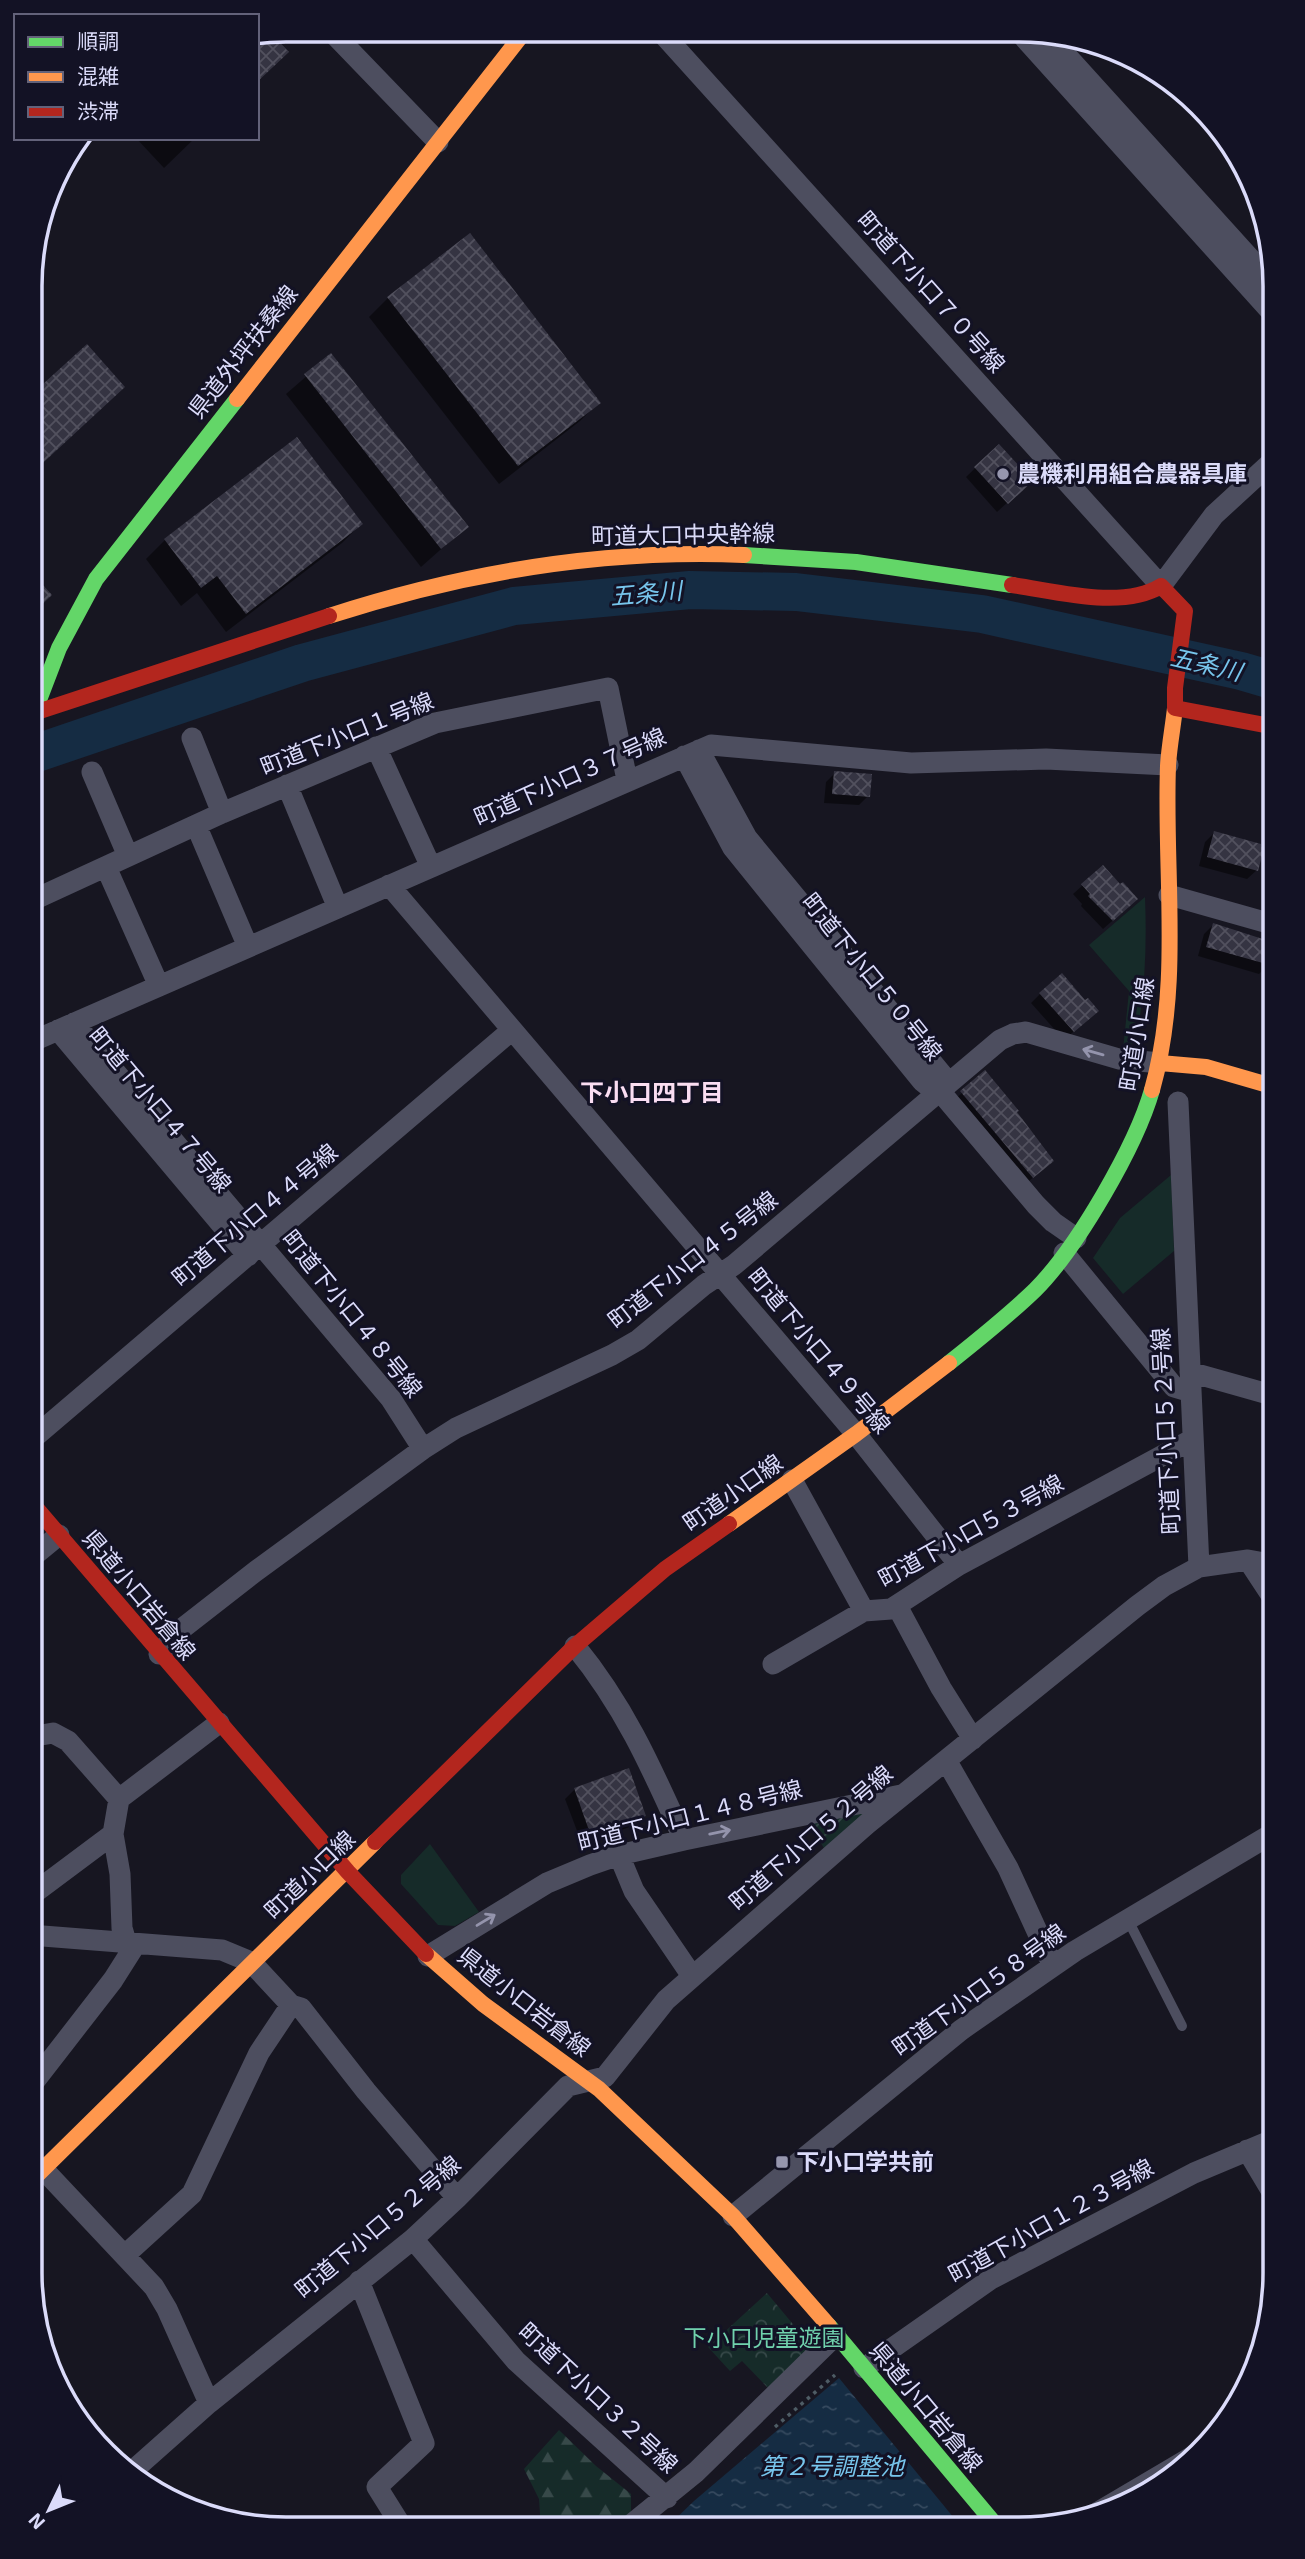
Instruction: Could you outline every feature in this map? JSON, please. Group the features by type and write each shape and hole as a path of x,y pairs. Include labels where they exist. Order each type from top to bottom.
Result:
{"street":[{"name":"町道下小口７０号線","path":"670,42 1161,586"},
{"path":"342,43 438,142"},
{"name":"県道外坪扶桑線","path":"42,689 58,645 96,579 516,43"},
{"path":"1029,43 1263,303"},
{"path":"1058,46 1262,272"},
{"path":"1263,471 1214,515 1161,586 1185,611 1175,708 1263,725"},
{"name":"町道大口中央幹線","path":"42,713 373,601 455,580 570,562 690,553 758,554 856,562 1102,598 1148,594 1161,586"},
{"name":"町道下小口１号線","path":"42,896 222,813 435,723 608,688 627,780"},
{"name":"町道小口線","path":"42,2163 348,1872 575,1646 665,1569 856,1434 1006,1317 1037,1288 1070,1246 1125,1158 1149,1102 1160,1063 1170,976 1168,765 1175,708"},
{"path":"192,738 222,813"},
{"name":"町道下小口３７号線","path":"42,1037 711,745 911,762 1046,759 1168,765"},
{"path":"376,747 431,867"},
{"path":"692,753 747,838 943,1088"},
{"name":"町道下小口５０号線","path":"692,753 733,848 922,1081 943,1088 944,1096 1053,1222 1174,1387 1191,1382 1262,1394"},
{"path":"92,772 128,856"},
{"path":"287,785 338,908"},
{"path":"196,825 248,947"},
{"path":"106,867 159,986"},
{"name":"町道下小口４９号線","path":"390,885 856,1434 959,1565"},
{"path":"1169,895 1263,922"},
{"name":"町道下小口４７号線","path":"66,1026 254,1250"},
{"name":"町道下小口４４号線","path":"42,1431 513,1030"},
{"name":"町道下小口４５号線","path":"159,1654 179,1631 256,1571 423,1449 456,1428 629,1345 734,1265 1000,1040 1026,1032 1119,1059 1160,1063"},
{"path":"1160,1063 1206,1067 1263,1083"},
{"name":"町道下小口５２号線","path":"137,2466 209,2403 413,2239 457,2199 568,2087 605,2077 649,2019 692,1976 902,1794 1137,1605 1199,1567 1178,1102"},
{"name":"町道下小口４８号線","path":"254,1250 391,1399 423,1449"},
{"name":"町道下小口５３号線","path":"773,1664 864,1611 897,1606 959,1565 1193,1439"},
{"path":"792,1480 864,1611"},
{"name":"県道小口岩倉線","path":"42,1515 348,1872 428,1955 483,2004 589,2081 733,2216 989,2517"},
{"path":"42,1548 59,1535"},
{"path":"1199,1567 1248,1560 1262,1563"},
{"path":"1248,1560 1262,1582"},
{"path":"897,1606 973,1739"},
{"path":"575,1646 598,1674 636,1735 684,1840"},
{"path":"42,2072 113,1980 132,1950 122,1928 120,1874 113,1834 119,1799 219,1723"},
{"path":"42,1735 53,1733 68,1741 119,1799"},
{"path":"946,1759 1008,1868 1053,1966"},
{"name":"町道下小口１４８号線","path":"428,1955 547,1883 619,1855 902,1794"},
{"path":"42,1887 113,1834"},
{"name":"町道下小口５８号線","path":"733,2216 961,2030 1053,1966 1262,1840"},
{"path":"619,1855 634,1891 692,1976"},
{"path":"42,1936 222,1950 251,1962 291,2005 301,2008 366,2091 457,2199"},
{"path":"125,2255 192,2194 259,2053 291,2005"},
{"name":"町道下小口１２３号線","path":"864,2368 991,2279 1194,2174 1262,2144"},
{"path":"1247,2150 1262,2175"},
{"path":"42,2178 125,2255 154,2287 167,2309 209,2403"},
{"name":"町道下小口３２号線","path":"413,2239 516,2361 667,2498"},
{"path":"359,2281 424,2443 377,2487 396,2517"},
{"path":"642,2517 696,2472 836,2334"}],"lane":[{"path":"1128,1920 1182,2026"}],"green space":[{"path":"1145,897 1145,969 1139,1023 1136,1041 1123,1050 1129,991 1089,945"},
{"path":"1171,1175 1174,1251 1123,1294 1093,1258 1120,1218"},
{"path":"864,1812 865,1816 825,1850 810,1824"},
{"path":"430,1844 479,1912 455,1926 438,1925 401,1884 401,1875"},
{"name":"下小口児童遊園","path":"767,2293 812,2347 768,2388 742,2361 730,2371 708,2347"},
{"path":"559,2430 596,2466 631,2494 631,2517 540,2517 539,2499 524,2469"}],"water":[{"name":"第２号調整池","path":"839,2378 953,2517 677,2517"}],"building":[{"path":"280,43 289,52 259,80 259,44"},
{"path":"470,233 601,403 518,466 387,297"},
{"path":"87,344 125,387 42,464 42,385"},
{"path":"331,353 469,527 441,549 304,374"},
{"path":"297,437 363,524 246,614 217,576 201,588 164,539"},
{"name":"農機利用組合農器具庫","path":"999,444 1033,481 1008,504 974,467"},
{"path":"42,584 52,595 42,604"},
{"path":"834,771 872,774 870,797 832,794"},
{"path":"1214,831 1261,844 1263,848 1258,871 1207,857"},
{"path":"1103,865 1138,899 1113,921 1088,896 1090,894 1081,884"},
{"path":"1213,923 1263,939 1263,963 1206,947"},
{"path":"1062,973 1085,1000 1088,998 1099,1011 1074,1032 1039,993"},
{"path":"985,1070 1019,1111 1017,1112 1054,1161 1033,1178 960,1091"},
{"path":"629,1768 646,1816 591,1836 574,1788"}],"waterway":[{"name":"五条川","path":"42,751 302,663 514,606 690,590 796,592 982,614 1263,677"}],"traffic: fast":[{"path":"42,692 59,648 96,579 237,399"},
{"path":"744,555 856,562 1012,585"},
{"path":"949,1363 1035,1290 1069,1249 1119,1167 1152,1090"},
{"path":"829,2326 989,2517"}],"traffic: slow":[{"path":"237,399 516,43"},
{"path":"329,616 430,587 534,567 638,556 744,555"},
{"path":"1152,1090 1167,1010 1170,929 1168,766 1175,708"},
{"path":"1160,1063 1206,1067 1263,1083"},
{"path":"729,1524 856,1434 949,1363"},
{"path":"42,2170 375,1842"},
{"path":"426,1954 483,2004 599,2089 733,2216 829,2326"}],"traffic: jam":[{"path":"1012,585 1108,598 1145,593 1161,586 1185,611 1175,708 1263,725"},
{"path":"42,710 329,616"},
{"path":"42,1515 348,1872 426,1954"},
{"path":"375,1842 575,1646 665,1569 729,1524"}],"place":[{"name":"農機利用組合農器具庫","path":"1003,474"},
{"name":"下小口学共前","path":"782,2162"}],"district":[{"name":"下小口四丁目","path":"652,1093"}]}
